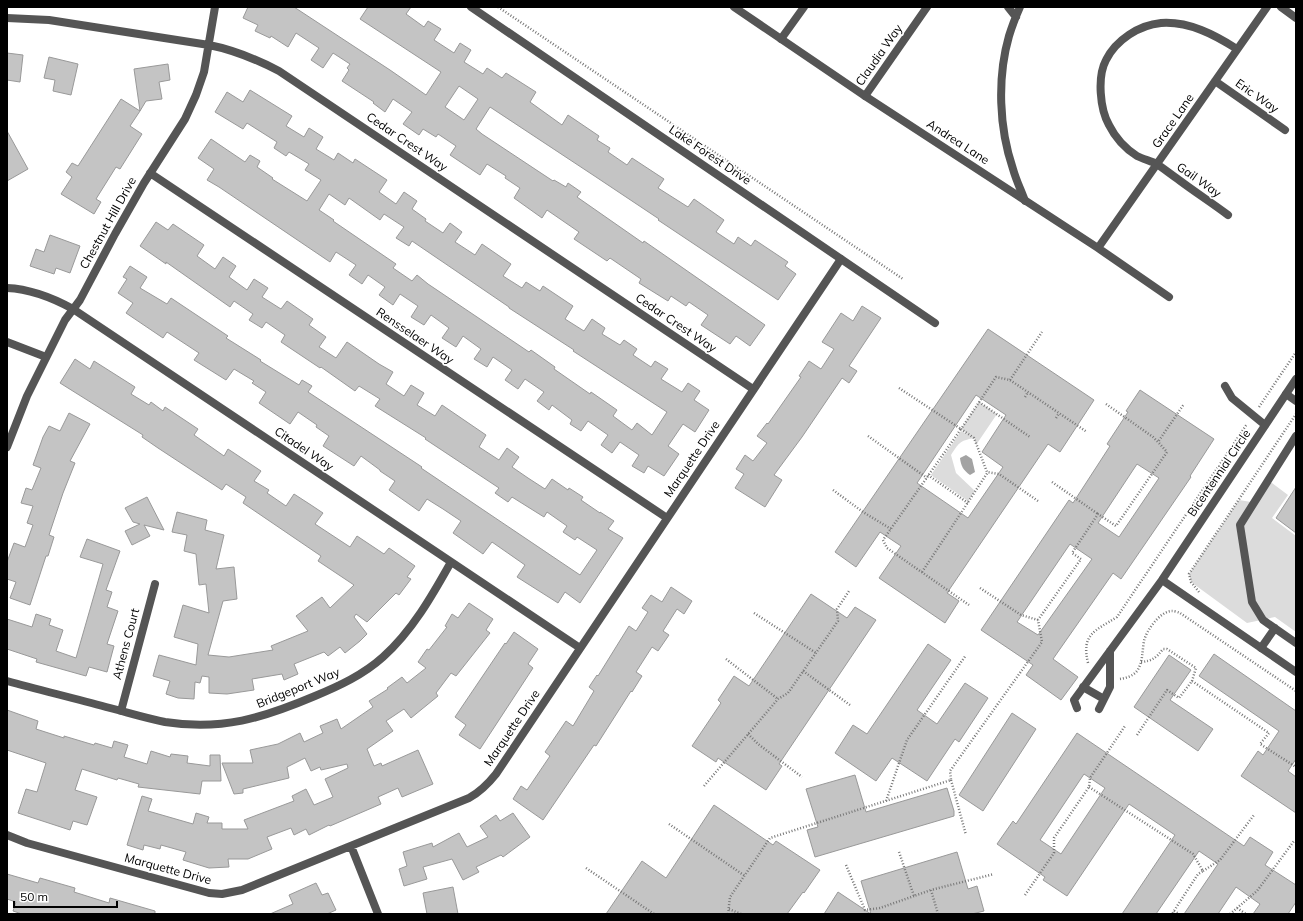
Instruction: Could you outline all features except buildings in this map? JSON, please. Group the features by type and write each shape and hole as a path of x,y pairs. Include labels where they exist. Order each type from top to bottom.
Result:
{"street":[{"name":"Chestnut Hill Drive","path":"7,446 27,396 65,320 80,300 115,234 150,173 185,119 204,72 215,7"},
{"name":"Lake Forest Drive","path":"472,7 935,323"},
{"name":"Andrea Lane","path":"734,7 865,96 1098,248 1169,297"},
{"path":"781,39 804,7"},
{"name":"Claudia Way","path":"865,96 927,7"},
{"path":"1008,7 1016,17"},
{"path":"1020,7 1009,36 1003,69 1001,103 1004,136 1013,169 1025,201"},
{"name":"Grace Lane","path":"1098,248 1267,7"},
{"path":"1281,7 1296,18"},
{"name":"Cedar Crest Way","path":"7,18 49,20 209,45 230,49 256,59 278,71 753,389"},
{"name":"Gail Way","path":"1228,215 1157,164 1137,156 1121,142 1108,124 1102,104 1100,82 1105,61 1115,47 1128,35 1144,27 1162,23 1179,24 1200,29 1219,38 1237,50"},
{"name":"Eric Way","path":"1215,81 1285,130"},
{"name":"Rensselaer Way","path":"150,173 667,518"},
{"name":"Marquette Drive","path":"7,835 27,843 209,893 222,894 242,890 469,798 479,792 496,774 840,259"},
{"name":"Citadel Way","path":"7,288 37,293 73,309 580,648"},
{"path":"8,344 46,357"},
{"name":"Bicentennial Circle","path":"1077,708 1074,700 1162,580 1296,379"},
{"path":"1225,386 1232,398 1265,425"},
{"path":"1286,394 1296,401"},
{"path":"1296,436 1240,525 1252,602 1264,620 1296,643"},
{"name":"Bridgeport Way","path":"7,681 165,722 218,724 249,720 278,711 343,684 364,672 382,658 412,625 432,595 451,562"},
{"path":"1162,580 1296,672"},
{"name":"Athens Court","path":"121,711 155,584"},
{"path":"1261,648 1275,628"},
{"path":"1099,708 1110,687 1110,651"},
{"path":"1083,687 1104,699"},
{"path":"351,846 378,914"}],"path":[{"path":"498,7 903,279"},
{"path":"1010,380 1042,332"},
{"path":"1094,672 1088,664 1085,651 1087,640 1094,631 1117,617 1296,352"},
{"path":"969,605 887,548 883,540 996,377 1010,380 1087,432"},
{"path":"899,388 974,438 987,472 998,474 1038,501"},
{"path":"1025,397 1028,392"},
{"path":"979,402 1030,437"},
{"path":"1052,482 1116,526 1167,452 1153,437 1106,404"},
{"path":"1158,442 1184,404"},
{"path":"1056,418 1059,413"},
{"path":"868,436 968,503"},
{"path":"922,572 988,472"},
{"path":"833,490 863,512 891,529"},
{"path":"966,835 951,780 950,771 1042,642 1038,620 1081,559 1072,553 1098,514"},
{"path":"980,588 1021,615 1038,620"},
{"path":"704,786 778,699 788,693 838,621 837,609 849,591"},
{"path":"1110,679 1117,680 1127,678 1136,672 1141,662 1144,640 1151,627 1159,616 1165,612 1173,610 1296,691"},
{"path":"754,613 816,653"},
{"path":"1137,735 1167,690 1179,698 1192,681 1196,668 1167,649 1163,649 1157,657 1149,662 1141,662"},
{"path":"886,801 907,740 966,655"},
{"path":"726,659 778,699"},
{"path":"803,671 850,705"},
{"path":"1192,681 1269,733 1260,744 1296,767"},
{"path":"1025,895 1054,853 1054,838 1089,787 1090,778 1125,726"},
{"path":"748,734 758,744 802,777"},
{"path":"728,914 730,897 770,838 951,780"},
{"path":"1089,787 1192,854 1203,871"},
{"path":"1172,914 1198,874 1220,860 1254,815"},
{"path":"668,824 744,876"},
{"path":"1230,914 1257,891 1294,841"},
{"path":"900,852 914,896"},
{"path":"846,865 865,910"},
{"path":"586,868 654,914"},
{"path":"862,914 865,910 880,908 930,890 994,874"},
{"path":"930,890 938,914"},
{"path":"1237,908 1246,914"},
{"path":"729,909 741,914"},
{"path":"1174,911 1180,914"}],"shaded area":[{"path":"979,402 997,414 976,445 974,438 965,440 958,445 951,455 956,473 975,491 968,501 931,475 961,431 969,435 961,429"},
{"path":"966,455 972,459 975,472 970,475 964,470 960,461 960,458"},
{"path":"1268,480 1288,495 1272,518 1296,536 1296,632 1275,617 1247,623 1191,582 1189,574 1239,500 1257,503"}]}
